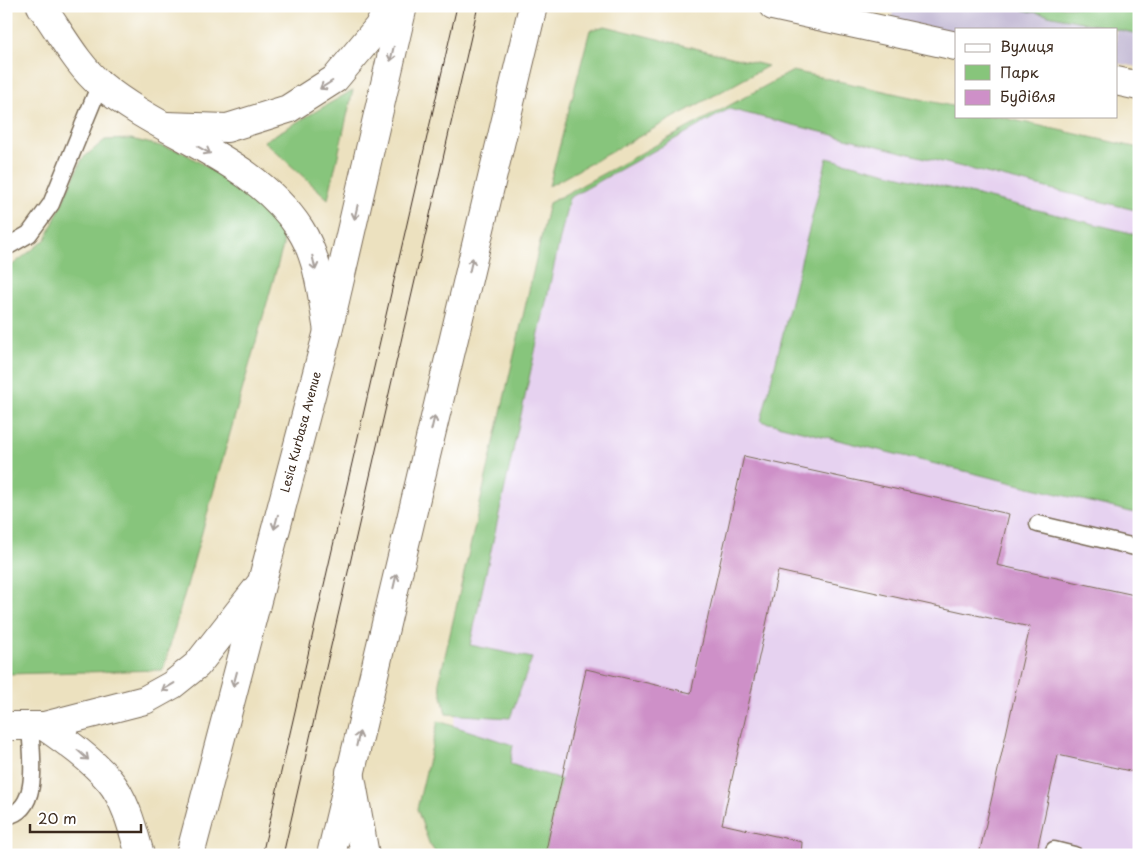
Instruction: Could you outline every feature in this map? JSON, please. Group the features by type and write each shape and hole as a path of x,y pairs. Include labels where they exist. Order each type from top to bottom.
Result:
{"main road":[{"path":"42,6 77,57 100,84 162,126 242,171 281,205 300,229 313,255 328,331"},
{"path":"162,126 227,128 288,109 335,80 380,25 388,6"},
{"name":"Lesia Kurbasa Avenue","path":"190,855 259,586 328,331 403,6"},
{"path":"331,855 533,6"},
{"path":"773,6 955,46"},
{"path":"1118,81 1139,86"},
{"path":"27,726 145,700 172,685 198,665 259,586"},
{"path":"27,726 81,753 110,781 128,814 140,855"},
{"path":"350,772 365,855"}],"lane":[{"path":"6,244 10,245 29,234 51,204 100,84"},
{"path":"1038,524 1139,548"},
{"path":"6,816 17,812 28,802 32,781 27,726"},
{"path":"1054,850 1074,855"}],"shaded area":[{"path":"894,6 1139,6 1139,67 1118,63 1118,28 955,28 955,33 891,20"},
{"path":"729,109 1139,211 1139,855 437,855 429,843 470,646 569,198"}],"green space":[{"path":"1005,6 1139,8 1139,34 1118,30 1118,28"},
{"path":"605,26 768,66 549,186 590,30"},
{"path":"793,71 955,107 955,118 1005,118 1139,148 1139,211 729,109 569,198 470,645 532,658 510,718 446,714 439,682 549,203"},
{"path":"353,90 328,199 264,141"},
{"path":"131,139 181,151 241,188 283,228 283,246 163,670 6,674 6,270 46,239 82,159 105,140"},
{"path":"827,158 1139,235 1139,514 761,421"},
{"path":"438,721 513,745 510,764 561,779 546,849 569,855 437,855 429,843 417,809"}],"building":[{"path":"744,456 1009,514 997,565 1139,596 1139,773 1058,755 1036,855 979,855 1030,627 778,571 722,824 802,842 801,855 569,855 546,850 586,669 691,693"}],"tram line":[{"path":"262,855 457,6"},
{"path":"283,855 478,6"}]}
